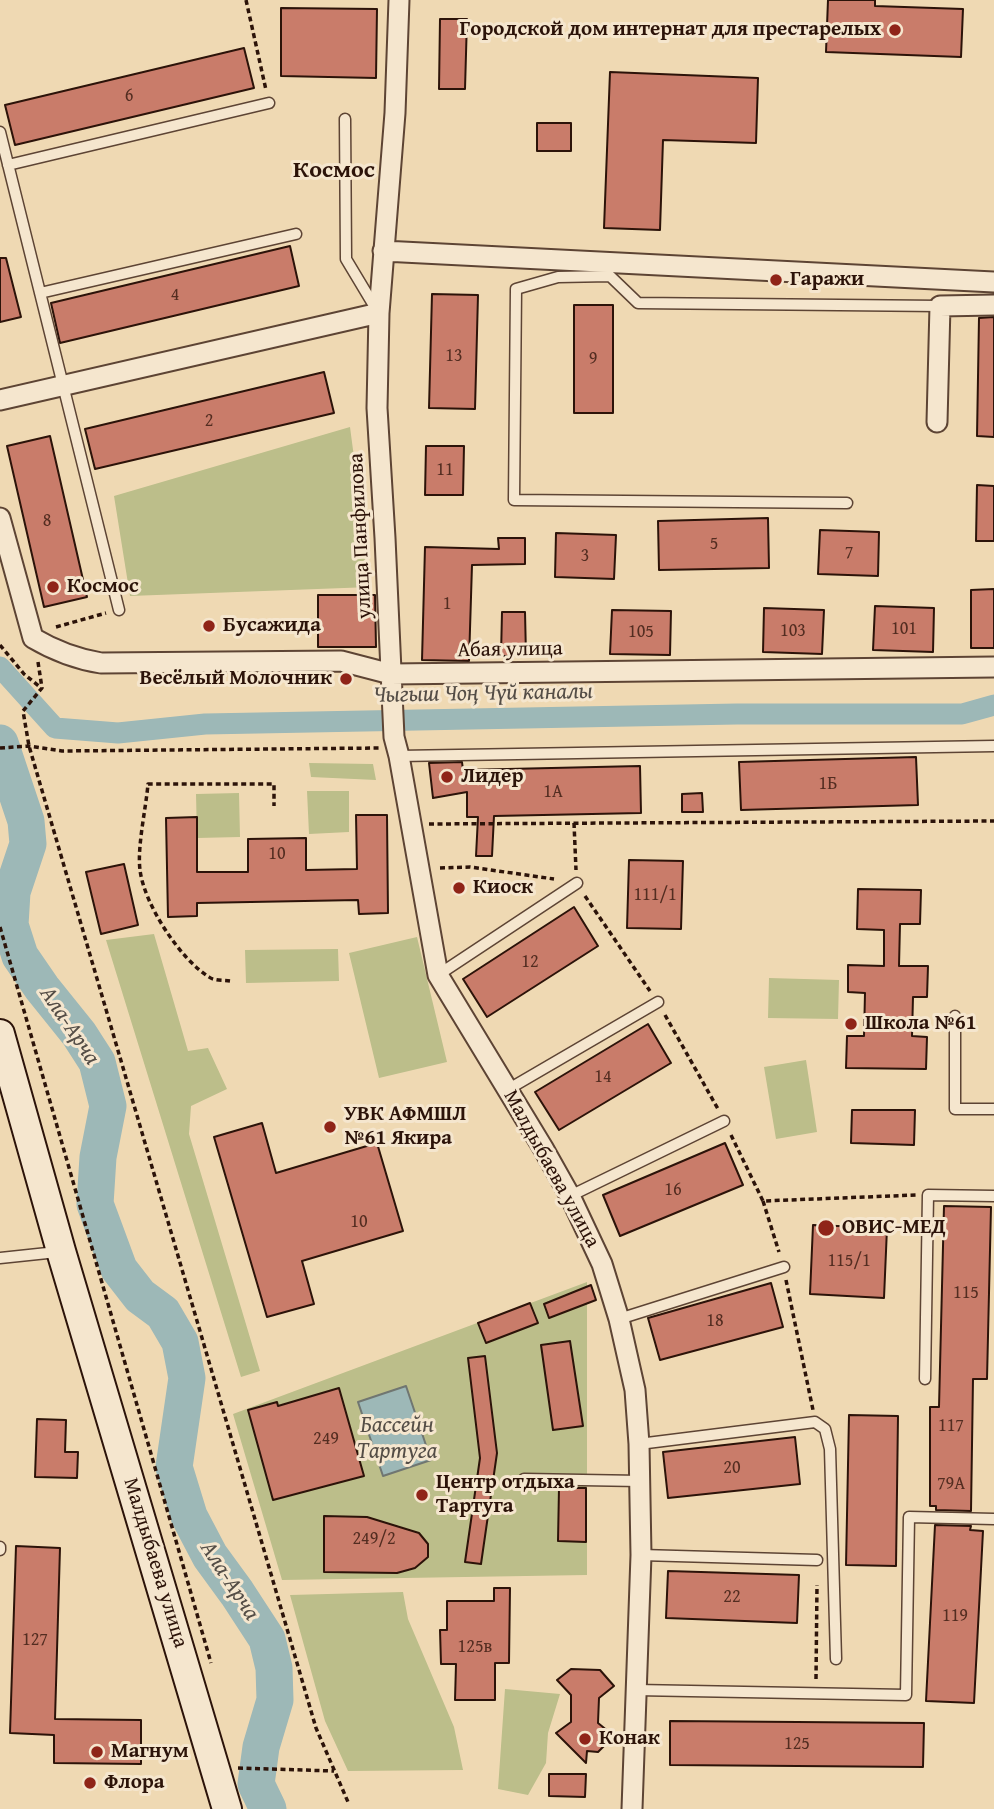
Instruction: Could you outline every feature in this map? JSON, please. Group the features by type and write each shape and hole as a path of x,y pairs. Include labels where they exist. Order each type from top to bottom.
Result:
{"street":[{"name":"улица Панфилова","path":"396,746 377,408 379,313 395,113 399,0"},
{"path":"383,251 994,282"},
{"path":"937,422 940,306 994,305"},
{"path":"0,400 379,313"},
{"path":"0,518 39,641"},
{"name":"Абая улица","path":"39,641 68,656 101,663 341,661 391,674 994,667"},
{"name":"Малдыбаева улица","path":"396,746 438,975 570,1196 602,1264 619,1319 635,1390 641,1555 632,1809"},
{"name":"Малдыбаева улица","path":"0,1034 61,1251 227,1809"}],"lane":[{"path":"8,165 269,103"},
{"path":"345,119 346,259 379,313"},
{"path":"0,132 119,610"},
{"path":"40,293 296,234"},
{"path":"847,503 514,500 516,289 558,277 610,276 638,303 940,306"},
{"path":"396,746 994,746"},
{"path":"438,975 577,883"},
{"path":"507,1090 658,1002"},
{"path":"955,1017 955,1109 994,1109"},
{"path":"570,1196 724,1121"},
{"path":"925,1379 928,1195 994,1196"},
{"path":"0,1258 61,1251"},
{"path":"619,1319 784,1267"},
{"path":"639,1444 815,1422 825,1429 830,1449 836,1659"},
{"path":"524,1479 640,1481"},
{"path":"636,1690 906,1695 909,1517 994,1519"},
{"path":"641,1555 817,1560"}],"path":[{"path":"246,0 269,103"},
{"path":"119,610 39,641 42,688 23,711 29,746 316,1728 348,1802"},
{"path":"0,645 24,674 42,688"},
{"path":"0,748 29,746 62,751 396,746"},
{"path":"230,981 210,979 189,958 165,930 144,892 139,867 148,784 274,784 274,806"},
{"path":"411,824 994,821"},
{"path":"574,823 577,883 658,1002 724,1121 763,1201 784,1267 815,1422"},
{"path":"419,869 470,867 577,883"},
{"path":"0,927 212,1667"},
{"path":"763,1201 928,1195"},
{"path":"815,1693 817,1560"},
{"path":"238,1768 334,1771"}],"green space":[{"path":"350,427 371,587 130,596 114,496"},
{"path":"309,763 373,764 376,780 311,777"},
{"path":"307,791 349,791 349,832 309,834"},
{"path":"239,793 240,837 197,838 196,794"},
{"path":"154,934 188,1051 208,1048 227,1089 191,1106 189,1134 260,1371 241,1377 106,940"},
{"path":"417,937 447,1062 379,1078 349,953"},
{"path":"338,949 339,981 246,983 245,950"},
{"path":"769,978 839,980 838,1019 768,1018"},
{"path":"806,1060 817,1132 776,1139 764,1067"},
{"name":"Центр отдыха Тартуга","path":"587,1282 587,1575 282,1580 233,1414"},
{"path":"403,1592 408,1619 454,1727 463,1770 348,1771 325,1721 290,1595"},
{"path":"505,1689 560,1694 548,1733 546,1763 528,1795 498,1789"}],"water":[{"name":"Бассейн Тартуга","path":"406,1386 431,1460 383,1476 358,1402"}],"building":[{"name":"Городской дом интернат для престарелых","path":"828,0 875,0 875,6 963,9 961,57 826,52"},
{"path":"281,8 377,9 376,78 281,76"},
{"path":"440,19 467,19 465,89 439,89"},
{"path":"244,48 254,88 15,145 5,105"},
{"path":"610,72 758,78 756,143 663,140 660,230 604,228"},
{"path":"537,123 571,123 571,151 537,151"},
{"path":"290,246 299,286 60,343 51,303"},
{"path":"0,258 6,258 21,317 0,322"},
{"path":"432,294 478,295 475,409 429,408"},
{"path":"574,305 613,305 613,413 574,413"},
{"path":"994,317 994,437 977,436 979,318"},
{"path":"324,372 334,413 95,469 85,429"},
{"path":"50,436 87,597 44,607 7,446"},
{"path":"426,446 464,446 463,495 425,495"},
{"path":"977,485 994,486 994,541 976,541"},
{"path":"768,518 769,568 659,570 658,521"},
{"path":"820,530 879,532 878,576 818,574"},
{"path":"556,533 616,535 614,579 555,577"},
{"path":"498,538 525,538 525,564 472,565 469,661 422,660 425,547 499,549"},
{"path":"994,589 994,648 971,648 971,590"},
{"path":"318,595 375,595 376,647 318,647"},
{"path":"875,606 934,608 933,652 873,650"},
{"path":"764,608 824,610 822,654 763,652"},
{"path":"612,610 671,611 670,655 610,654"},
{"path":"502,612 525,612 526,656 501,656"},
{"path":"916,757 918,805 741,810 739,762"},
{"path":"462,762 463,770 640,766 641,813 494,816 492,856 476,856 478,817 467,817 467,792 433,798 429,763"},
{"path":"702,793 703,812 682,812 682,794"},
{"path":"356,815 387,815 388,913 359,914 358,900 197,903 197,916 168,917 166,818 197,817 197,872 248,872 248,839 306,838 306,870 357,869"},
{"path":"629,860 683,861 681,929 627,928"},
{"path":"124,864 138,925 101,934 86,872"},
{"path":"858,889 921,890 920,924 900,924 899,966 928,966 927,997 913,997 912,1036 927,1037 926,1069 846,1068 847,1036 864,1036 865,993 848,992 848,965 884,966 884,930 857,929"},
{"path":"574,907 598,946 487,1017 463,979"},
{"path":"648,1024 671,1063 559,1130 535,1092"},
{"path":"852,1110 915,1110 914,1145 851,1143"},
{"path":"262,1123 276,1173 377,1143 403,1231 302,1261 314,1304 267,1317 214,1137"},
{"path":"725,1143 743,1185 620,1236 603,1195"},
{"path":"944,1206 991,1207 987,1379 973,1379 971,1511 936,1510 936,1506 930,1506 930,1407 939,1407"},
{"path":"813,1225 887,1228 884,1298 810,1294"},
{"path":"771,1283 783,1327 660,1360 648,1318"},
{"path":"591,1285 596,1300 549,1318 544,1304"},
{"path":"530,1303 538,1323 486,1343 478,1323"},
{"path":"570,1341 583,1426 553,1430 541,1345"},
{"path":"485,1356 497,1453 481,1564 465,1562 480,1458 468,1358"},
{"path":"339,1388 364,1476 273,1500 248,1410 277,1402 278,1406"},
{"path":"849,1415 898,1416 896,1566 846,1565"},
{"path":"37,1419 66,1420 65,1452 78,1452 77,1478 35,1477"},
{"path":"795,1437 800,1484 668,1498 663,1452"},
{"path":"559,1488 586,1488 586,1542 558,1541"},
{"path":"324,1516 367,1517 419,1533 428,1544 428,1557 415,1568 397,1573 324,1572"},
{"path":"935,1525 971,1526 970,1530 983,1531 974,1703 926,1701"},
{"path":"16,1546 60,1548 55,1719 141,1720 141,1764 54,1763 54,1735 10,1733"},
{"path":"668,1571 799,1575 797,1623 666,1618"},
{"path":"494,1588 510,1588 509,1663 495,1663 495,1700 455,1700 456,1664 441,1664 440,1630 447,1630 447,1601 494,1601"},
{"path":"571,1669 600,1670 614,1686 599,1698 598,1723 614,1736 598,1752 587,1751 586,1763 556,1733 571,1722 571,1695 557,1680"},
{"path":"670,1721 924,1723 923,1767 670,1765"},
{"path":"549,1774 586,1774 585,1797 549,1796"}],"waterway":[{"name":"Чыгыш Чоң Чүй каналы","path":"0,667 55,728 118,733 205,724 737,714 962,714 994,705"},
{"name":"Ала-Арча","path":"0,743 26,821 28,844 12,892 10,925 20,956 97,1062 108,1106 98,1157 95,1204 119,1269 140,1296 163,1313 180,1342 187,1378 174,1467 189,1516 210,1556 267,1639 274,1668 275,1700 261,1747 256,1784 268,1809"}],"place":[{"name":"Городской дом интернат для престарелых","path":"895,30"},
{"name":"Гаражи","path":"776,280"},
{"name":"Космос","path":"53,587"},
{"name":"Бусажида","path":"209,626"},
{"name":"Весёлый Молочник","path":"346,679"},
{"name":"Лидер","path":"447,777"},
{"name":"Киоск","path":"459,888"},
{"name":"Школа №61","path":"851,1024"},
{"name":"УВК АФМШЛ №61 Якира","path":"330,1127"},
{"name":"ОВИС-МЕД","path":"826,1228"},
{"name":"Центр отдыха Тартуга","path":"422,1495"},
{"name":"Конак","path":"585,1739"},
{"name":"Магнум","path":"97,1752"},
{"name":"Флора","path":"90,1783"}],"district":[{"name":"Космос","path":"334,171"}]}
